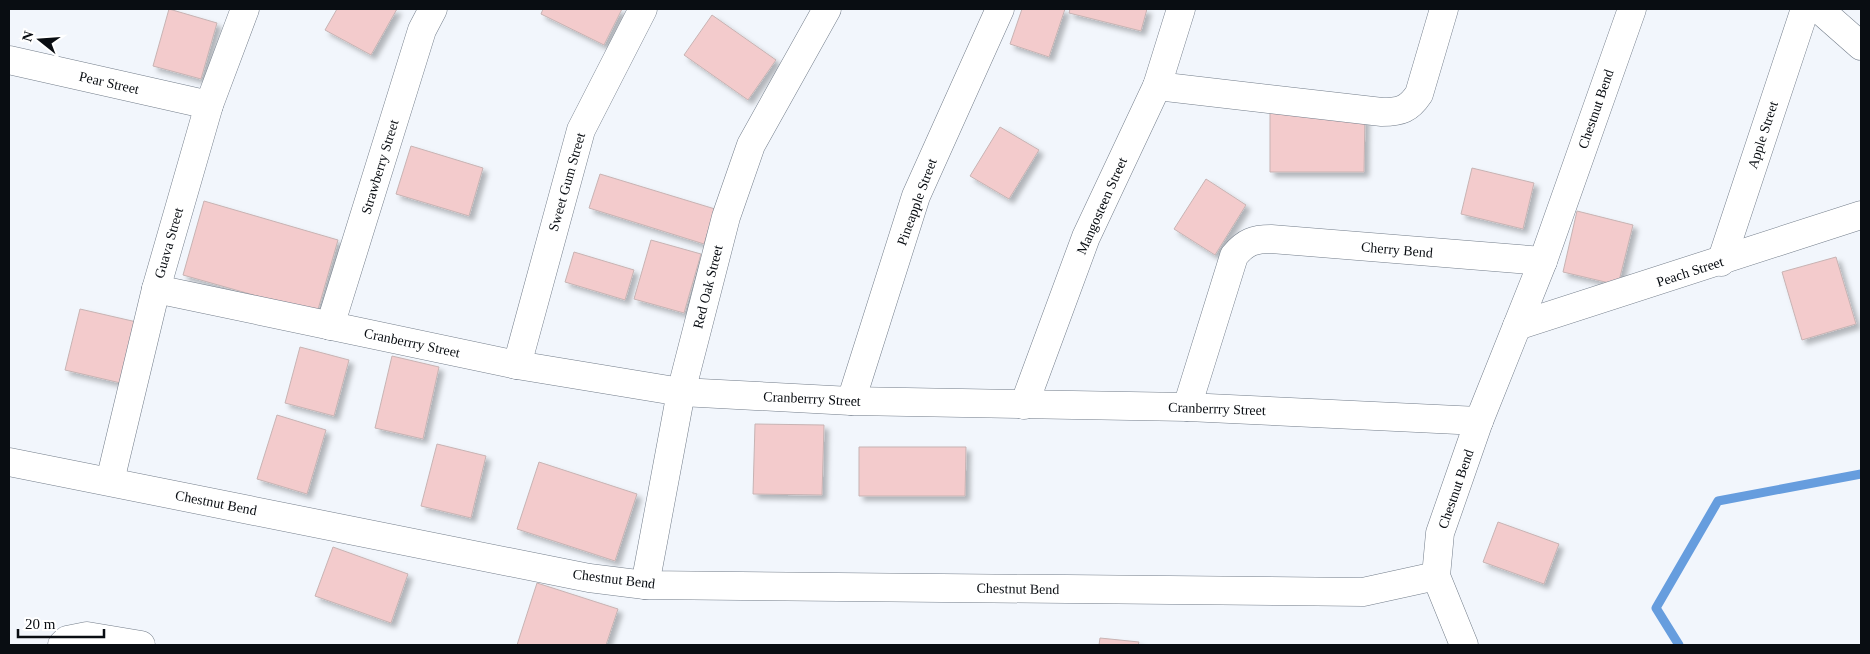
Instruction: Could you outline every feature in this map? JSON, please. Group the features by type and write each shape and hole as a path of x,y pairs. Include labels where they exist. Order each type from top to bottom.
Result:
{"street":[{"name":"Guava Street","path":"110,481 156,289 209,105 245,9"},
{"name":"Strawberry Street","path":"330,326 422,30 432,9"},
{"name":"Sweet Gum Street","path":"517,365 581,130 643,9"},
{"name":"Red Oak Street","path":"646,585 681,392 726,217 751,145 827,9"},
{"name":"Pineapple Street","path":"851,402 916,196 1000,9"},
{"name":"Mangosteen Street","path":"1024,405 1086,237 1157,86 1182,9"},
{"path":"1157,86 1382,112 1404,110 1412,105 1419,94 1444,9"},
{"name":"Chestnut Bend","path":"9,462 589,578 646,585 1363,592 1436,576 1440,533 1479,421 1543,262 1632,9"},
{"name":"Apple Street","path":"1721,262 1805,9"},
{"path":"1819,9 1861,46"},
{"name":"Pear Street","path":"9,60 209,105"},
{"name":"Peach Street","path":"1517,326 1721,262 1861,215"},
{"name":"Cherry Bend","path":"1187,407 1234,256 1242,246 1251,240 1271,239 1543,262"},
{"name":"Cranberrry Street","path":"156,289 517,365 681,392 851,402 1187,407 1479,421"},
{"path":"1436,576 1464,645"},
{"path":"62,645 67,640 87,636 141,645"}],"building":[{"path":"169,9 217,23 201,79 153,66"},
{"path":"337,9 397,9 371,55 325,30"},
{"path":"543,9 622,9 604,45 541,14"},
{"path":"1022,9 1065,9 1049,57 1010,44"},
{"path":"1070,9 1147,9 1141,31 1069,13"},
{"path":"712,15 776,60 748,100 684,55"},
{"path":"1270,113 1365,113 1364,172 1270,172"},
{"path":"1000,127 1039,150 1009,199 970,176"},
{"path":"411,146 483,168 469,216 396,194"},
{"path":"1472,168 1534,183 1523,229 1461,214"},
{"path":"600,174 715,209 704,244 589,208"},
{"path":"1206,179 1246,205 1215,255 1174,229"},
{"path":"204,201 338,240 317,313 183,275"},
{"path":"1577,211 1633,225 1618,285 1563,272"},
{"path":"651,240 701,254 684,313 634,299"},
{"path":"574,252 634,270 625,300 565,282"},
{"path":"1836,257 1856,324 1802,340 1782,272"},
{"path":"80,309 141,323 125,384 65,370"},
{"path":"300,347 349,360 334,416 285,403"},
{"path":"392,356 439,367 423,439 375,428"},
{"path":"277,415 326,430 307,494 257,479"},
{"path":"755,424 824,425 822,495 753,494"},
{"path":"437,444 486,456 471,518 421,506"},
{"path":"859,447 966,447 965,496 859,496"},
{"path":"539,462 637,494 615,561 517,529"},
{"path":"1498,522 1559,544 1544,584 1483,562"},
{"path":"333,547 408,574 391,623 315,596"},
{"path":"537,583 618,609 606,645 517,645"},
{"path":"1100,638 1139,642 1138,645 1099,645"}],"waterway":[{"path":"1679,645 1656,608 1718,501 1861,474"}]}
